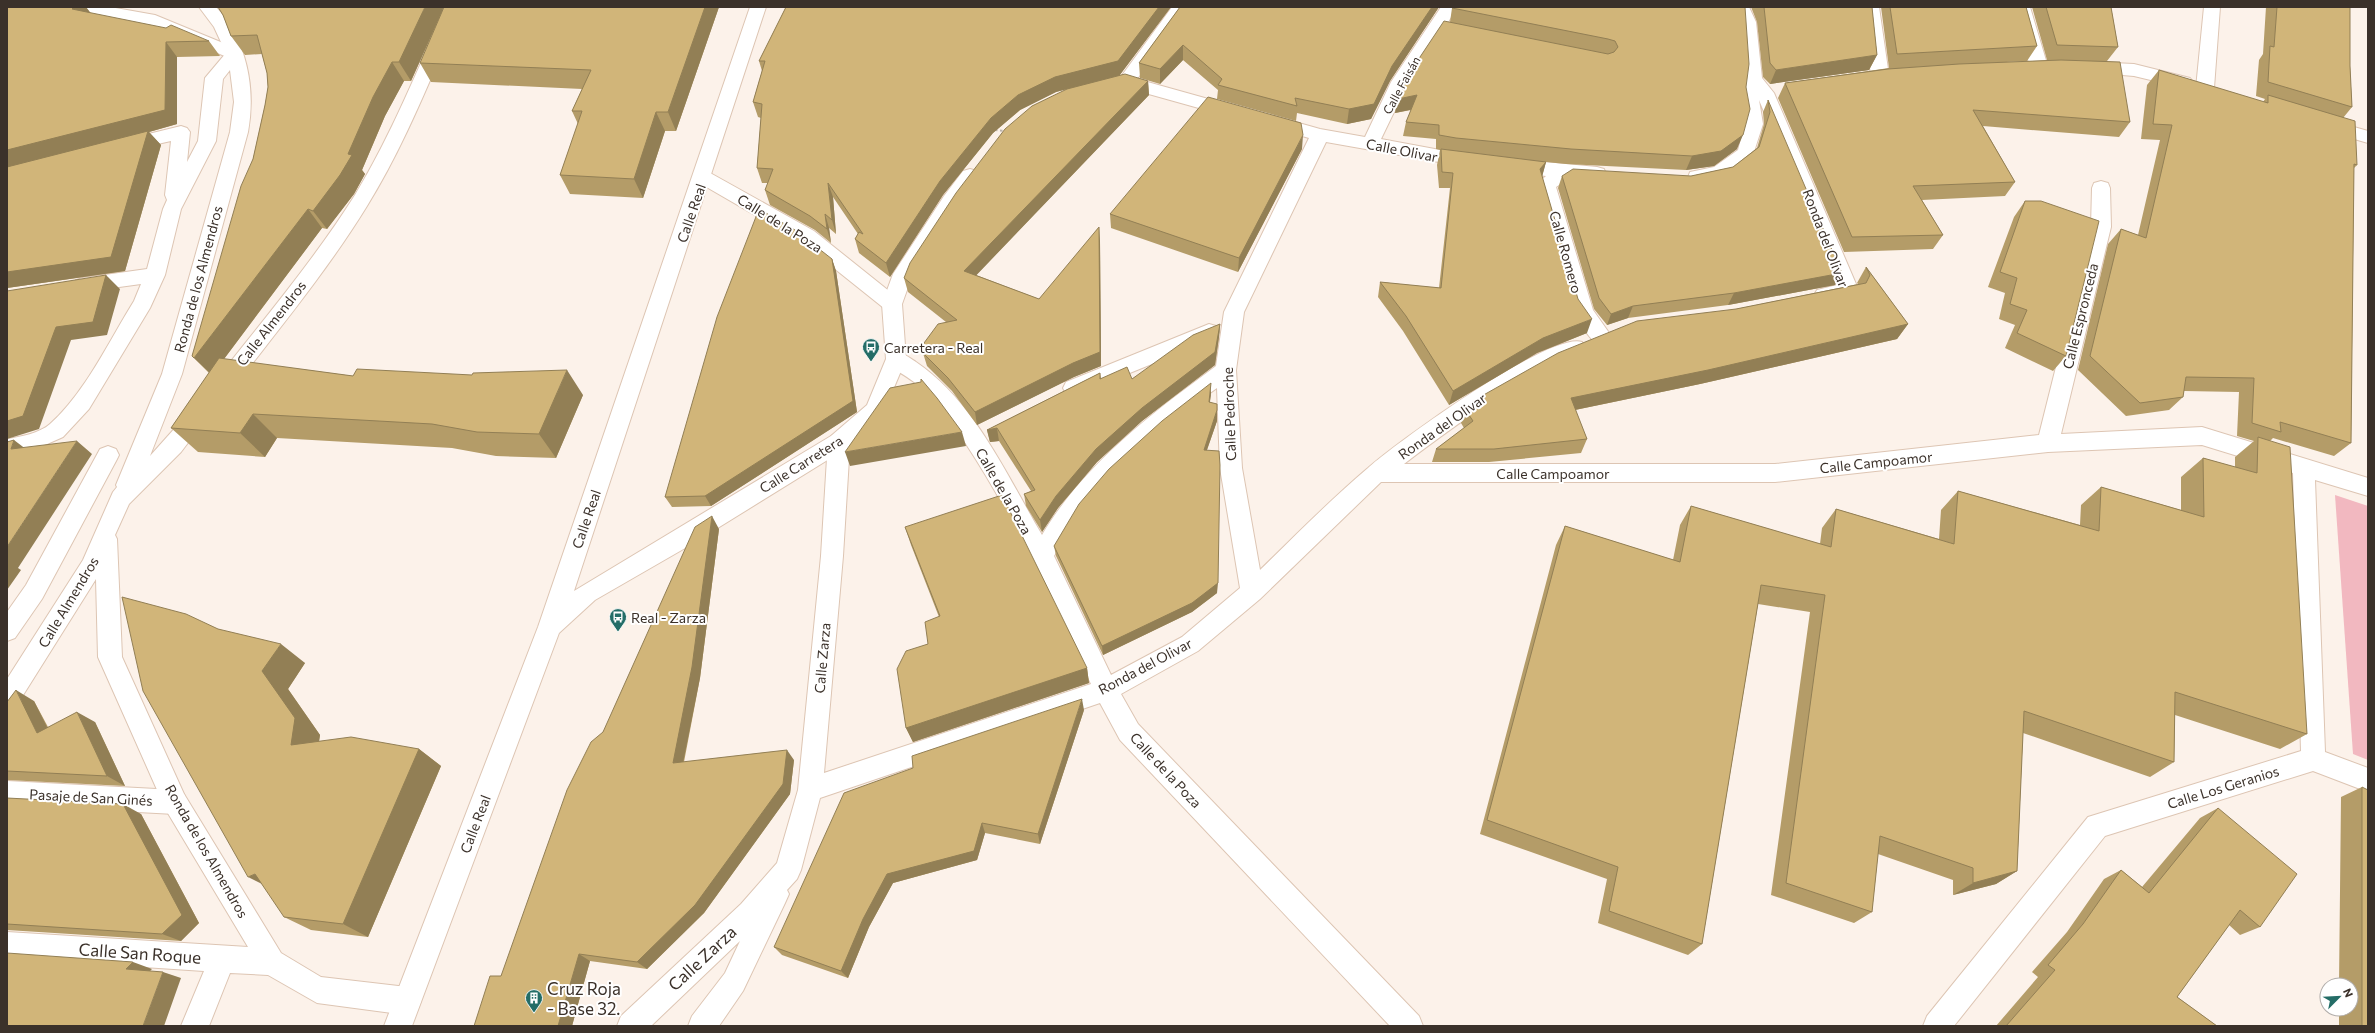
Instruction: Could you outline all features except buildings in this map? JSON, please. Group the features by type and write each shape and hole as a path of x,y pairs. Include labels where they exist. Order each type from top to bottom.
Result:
{"street":[{"path":"78,7 155,20 234,54 214,78 206,141 172,209"},
{"name":"Ronda de los Almendros","path":"121,498 137,464 172,374 239,132 243,99 234,54 226,31 207,7"},
{"name":"Calle Almendros","path":"7,700 93,564 106,530 121,498 173,446 213,399 302,284 361,200 404,120 454,7"},
{"name":"Calle Real","path":"398,1026 550,627 703,176 758,7"},
{"path":"1084,92 1126,82 1181,7"},
{"name":"Calle Faisán","path":"1370,144 1400,82 1449,7"},
{"name":"Ronda del Olivar","path":"1741,7 1748,22 1766,87 1849,291 1804,299"},
{"path":"1871,7 1880,76"},
{"path":"2022,7 2031,67 2134,70 2212,90 2212,7"},
{"path":"1435,27 1488,38"},
{"name":"Calle Olivar","path":"1126,82 1320,135 1453,160 1566,172 1611,175"},
{"path":"1678,179 1720,172 1746,153 1754,124 1750,102 1766,87"},
{"path":"2309,119 2368,137"},
{"name":"Calle Carretera","path":"550,627 588,593 679,540 839,442 875,410 896,359 892,304 904,274 951,201 1000,138 1000,130"},
{"path":"14,447 56,431 82,403 142,303 155,274 172,209 181,132 113,149"},
{"name":"Calle Pedroche","path":"1252,592 1231,468 1226,370 1232,322 1234,312 1262,251 1320,135"},
{"name":"Calle Romero","path":"1566,172 1546,184 1584,313 1602,338"},
{"name":"Calle de la Poza","path":"703,176 807,236 892,304"},
{"name":"Calle Espronceda","path":"2048,443 2102,227 2101,188"},
{"path":"62,288 155,274"},
{"path":"1055,397 1082,384 1232,322"},
{"name":"Ronda del Olivar","path":"810,790 1106,690 1190,644 1252,592 1376,473 1468,404 1545,360 1622,330"},
{"name":"Calle de la Poza","path":"896,359 921,376 943,398 984,434 1106,690 1129,732 1409,1026"},
{"path":"1042,555 1076,502 1132,443 1178,405 1226,370"},
{"name":"Calle Campoamor","path":"1376,473 1775,473 2048,443 2202,436 2304,466 2368,487"},
{"name":"Calle Zarza","path":"702,1026 734,982 788,870 810,790 832,556 839,442"},
{"path":"7,631 34,592 108,455"},
{"path":"2304,466 2313,759 2368,780"},
{"name":"Ronda de los Almendros","path":"106,530 110,657 175,802 272,962 317,990 407,1001"},
{"name":"Calle Los Geranios","path":"1937,1026 2097,826 2313,759"},
{"name":"Pasaje de San Ginés","path":"7,793 175,802"},
{"name":"Calle Zarza","path":"631,1026 750,913 788,870"},
{"name":"Calle San Roque","path":"7,945 272,962"},
{"path":"195,1026 222,958"}],"shaded area":[{"path":"2335,495 2368,506 2368,760 2353,754"}],"place":[{"name":"Carretera - Real","path":"871,362"},
{"name":"Real - Zarza","path":"618,632"},
{"name":"Cruz Roja - Base 32.","path":"534,1013"}]}
